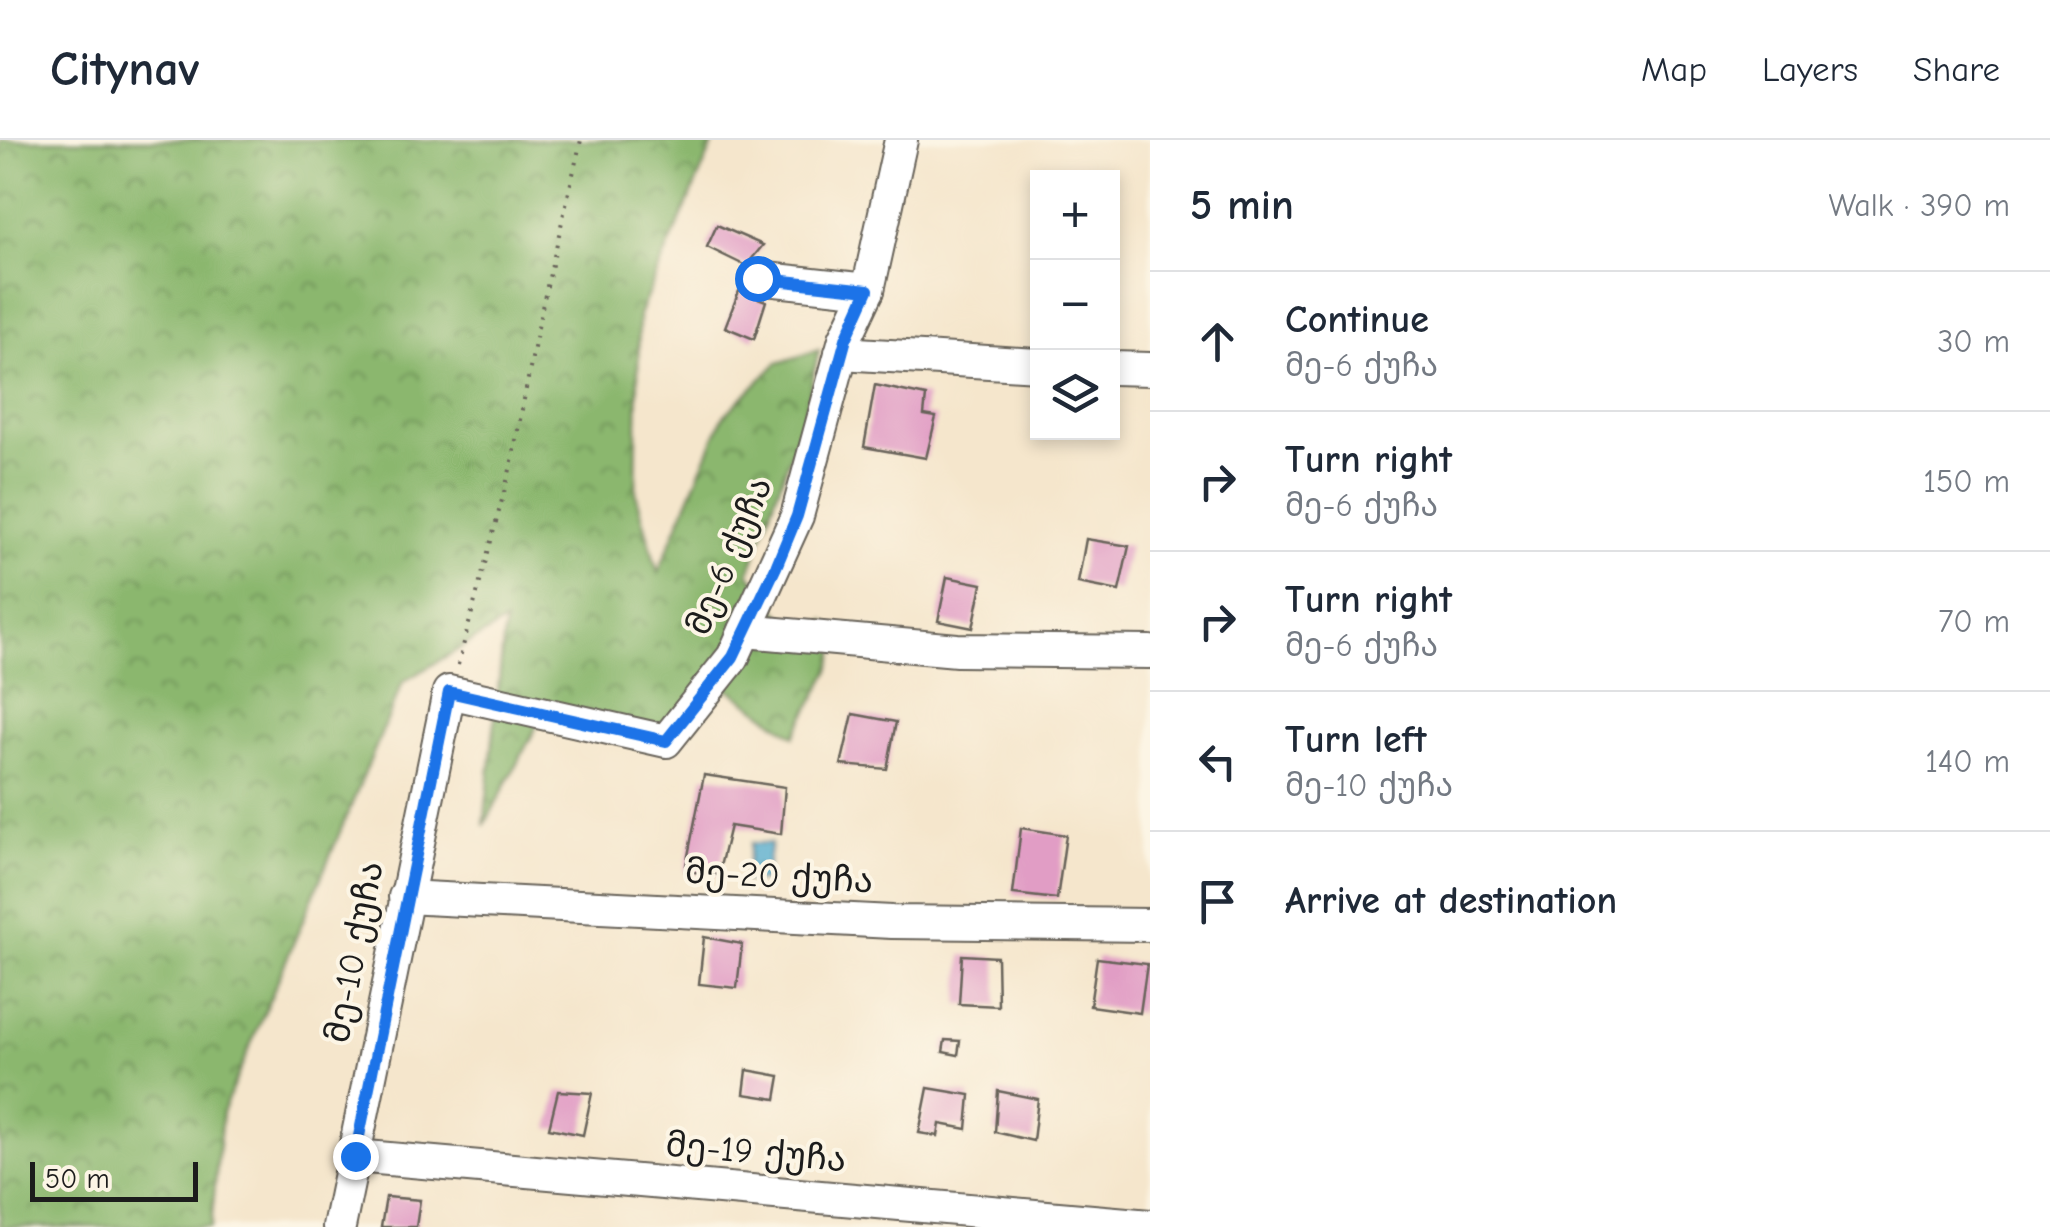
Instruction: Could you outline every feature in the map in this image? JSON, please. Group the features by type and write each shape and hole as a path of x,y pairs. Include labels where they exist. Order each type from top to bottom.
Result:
{"street":[{"name":"მე-6 ქუჩა","path":"453,679 666,741 733,657 797,516 841,353 868,290 900,140"},
{"path":"757,278 868,290"},
{"path":"841,353 1030,365"},
{"path":"1120,368 1150,369"},
{"path":"745,631 957,650 1150,652"},
{"name":"მე-10 ქუჩა","path":"339,1227 453,679"},
{"name":"მე-20 ქუჩა","path":"405,897 892,922 1150,925"},
{"name":"მე-19 ქუჩა","path":"355,1156 1150,1226"}],"path":[{"path":"453,679 511,466 581,140"}],"green space":[{"path":"0,140 715,140 639,315 636,493 658,573 723,417 777,363 819,350 805,413 749,573 800,639 826,620 837,643 830,670 794,736 728,688 695,726 540,720 484,826 505,622 403,682 222,1113 211,1227 0,1227"}],"water":[{"path":"751,843 771,843 765,881 744,881"}],"building":[{"path":"717,225 763,245 746,266 707,247"},
{"path":"739,291 766,301 754,339 725,327"},
{"path":"875,385 926,396 924,415 936,417 926,458 864,447"},
{"path":"1086,539 1129,546 1119,591 1078,583"},
{"path":"947,577 982,584 973,628 938,621"},
{"path":"853,714 896,722 887,769 841,765"},
{"path":"704,775 785,787 781,834 730,826 718,875 685,871"},
{"path":"1021,828 1066,835 1057,899 1013,894"},
{"path":"704,937 742,944 737,988 699,984"},
{"path":"962,955 997,957 998,1006 959,1004"},
{"path":"1097,958 1147,964 1140,1013 1090,1006"},
{"path":"945,1040 960,1041 958,1055 943,1052"},
{"path":"747,1070 780,1076 776,1099 744,1094"},
{"path":"928,1088 970,1095 967,1129 940,1124 938,1136 919,1133"},
{"path":"558,1091 592,1093 583,1135 549,1128"},
{"path":"998,1091 1038,1099 1033,1141 995,1132"},
{"path":"386,1197 420,1200 416,1227 381,1227"}],"route":[{"path":"355,1156 449,692 666,741 733,657 776,567 797,516 846,339 868,290 757,278"}]}
